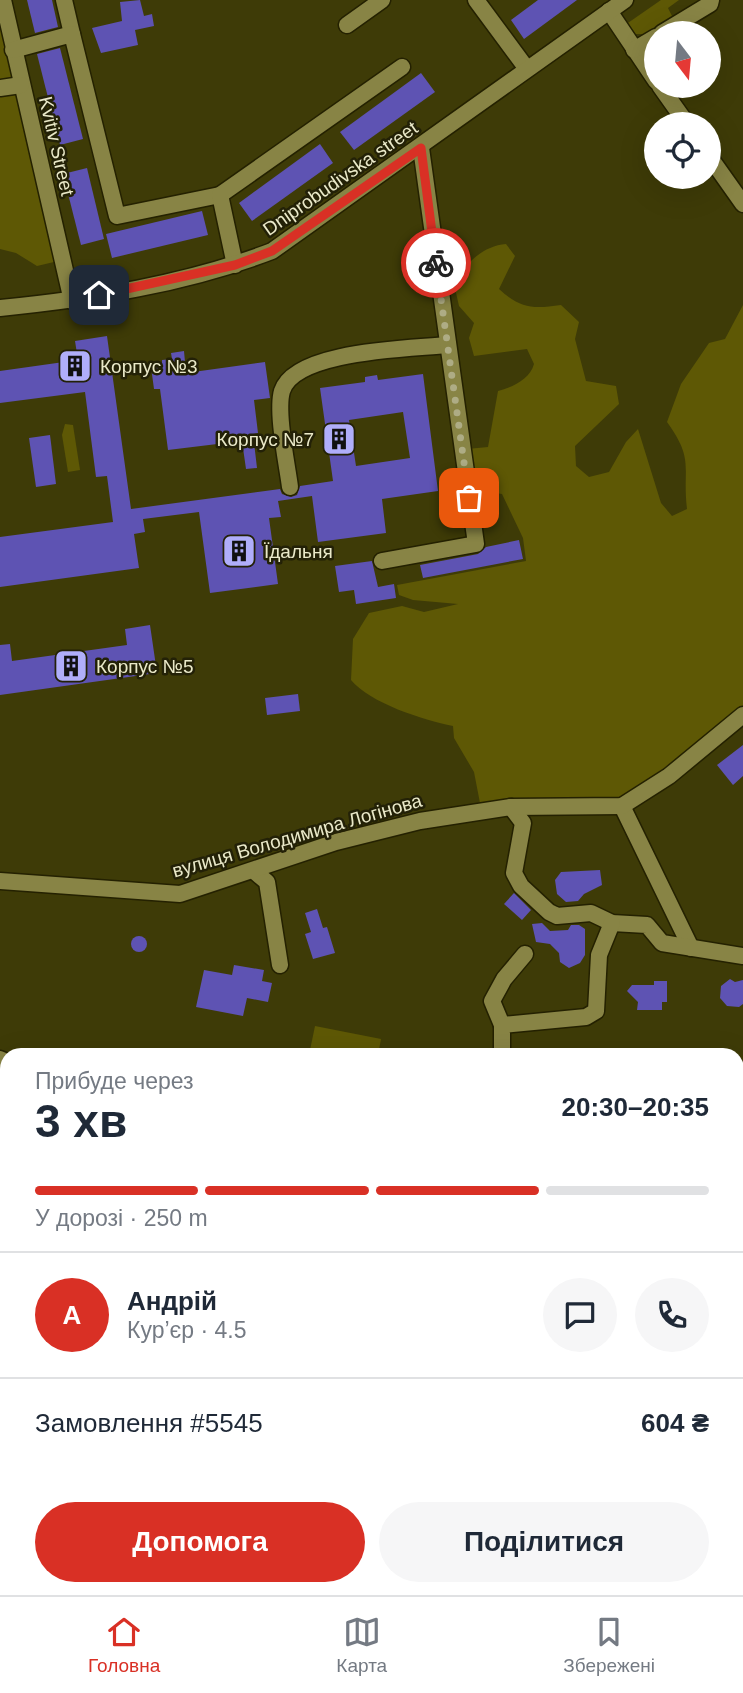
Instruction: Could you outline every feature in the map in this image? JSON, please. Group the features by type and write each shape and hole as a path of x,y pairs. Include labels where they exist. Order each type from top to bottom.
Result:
{"street":[{"name":"Kvitiv Street","path":"4,0 13,50 72,301"},
{"path":"64,0 117,216 220,195 402,67"},
{"path":"347,25 382,0"},
{"name":"Dniprobudivska street","path":"0,308 72,301 235,265 272,251 421,148 625,0"},
{"path":"682,21 710,4 711,0"},
{"path":"484,3 527,69"},
{"path":"609,11 644,64"},
{"path":"13,50 72,34"},
{"path":"634,50 644,44"},
{"path":"0,88 21,85"},
{"path":"382,561 476,544 421,148"},
{"path":"721,173 743,204"},
{"path":"220,195 235,265"},
{"path":"290,487 282,430 282,390 296,372 320,360 447,345"},
{"path":"691,948 622,806 669,776 743,715"},
{"name":"вулиця Володимира Логінова","path":"0,881 180,894 336,842 408,824 511,807 622,806"},
{"path":"511,807 523,823 514,873 521,886 549,912 557,916 591,913 612,923 647,925 663,943 743,956"},
{"path":"254,871 267,882 280,965"},
{"path":"502,1025 586,1017 596,1011 599,955 612,923"},
{"path":"502,1048 502,1025 492,1001 504,979 525,954"}],"shaded area":[{"path":"661,0 679,0 668,8 673,18 668,21 644,21 644,34 634,34 625,25"},
{"path":"0,14 55,257 54,262 37,266 16,253 0,249"},
{"path":"506,244 515,256 499,289 528,306 561,305 579,322 575,339 586,381 616,386 619,404 575,446 576,466 589,477 609,472 626,442 638,429 661,503 672,516 687,509 686,464 681,446 667,422 681,384 709,343 725,339 743,305 743,706 667,771 620,797 480,803 474,772 454,738 453,726 427,720 384,703 351,680 353,639 369,613 402,606 424,612 458,604 413,600 399,595 397,585 526,561 523,538 502,494 473,490 467,449 488,447 498,391 520,382 529,374 534,364 527,349 474,356 469,338 474,323 459,306 454,284 475,257 489,248"},
{"path":"65,424 73,425 80,470 68,472 62,435"},
{"path":"315,1026 381,1039 379,1048 310,1048"}],"building":[{"path":"27,0 52,0 58,27 35,33"},
{"path":"140,0 144,16 152,14 154,26 135,30 138,45 101,53 92,28 122,21 120,2"},
{"path":"538,0 577,0 524,39 511,20"},
{"path":"60,48 83,139 60,145 37,54"},
{"path":"421,73 435,92 354,150 340,132"},
{"path":"320,144 333,163 252,221 239,203"},
{"path":"87,168 104,239 81,245 63,174"},
{"path":"202,211 208,235 112,258 106,234"},
{"path":"107,336 131,509 280,489 282,494 291,497 297,495 300,486 333,481 320,388 365,382 365,377 377,375 378,380 423,374 438,491 382,499 386,533 318,542 312,496 278,501 281,517 269,518 278,584 210,593 199,512 143,519 145,532 134,534 139,568 0,587 0,537 113,522 107,476 96,477 85,392 0,403 0,371 78,360 75,341","holes":["403,412 410,458 356,466 349,420"]},
{"path":"184,351 186,373 265,362 270,398 254,400 258,433 253,434 257,468 246,469 242,441 168,450 160,389 154,389 151,367 162,365 162,360 172,359 171,353"},
{"path":"50,435 56,484 36,487 29,438"},
{"path":"519,540 523,559 423,578 420,565 478,554 486,547"},
{"path":"372,561 378,587 394,584 396,598 356,604 354,590 339,592 335,566"},
{"name":"Корпус №5","path":"150,625 157,673 0,695 0,645 10,644 12,661 127,645 125,629"},
{"path":"298,694 300,711 267,715 265,698"},
{"path":"743,745 743,776 733,785 717,765"},
{"path":"600,870 602,885 584,894 578,901 566,902 557,894 555,880 561,872"},
{"path":"514,893 531,910 522,920 504,904"},
{"path":"317,909 323,928 327,927 335,953 313,959 305,934 311,932 305,913"},
{"path":"542,923 550,931 568,930 571,925 579,925 585,929 585,955 580,963 569,968 560,962 559,953 550,944 536,942 532,924"},
{"path":"139,936 145,938 145,950 139,952 133,950 131,944 133,938"},
{"path":"234,965 264,970 262,981 272,983 268,1002 247,998 243,1016 196,1007 204,970 232,975"},
{"path":"730,979 735,982 743,980 743,1004 739,1007 727,1006 720,998 721,986"},
{"path":"654,981 667,981 667,1002 662,1002 662,1010 637,1010 638,1002 627,991 632,985 654,985"}],"way so far":[{"path":"436,263 469,498"}],"place":[{"name":"Корпус №3","path":"75,366"},
{"name":"Корпус №7","path":"339,439"},
{"name":"Їдальня","path":"239,551"},
{"name":"Корпус №5","path":"71,666"}],"route":[{"path":"99,295 235,265 272,251 421,148 436,263"}]}
